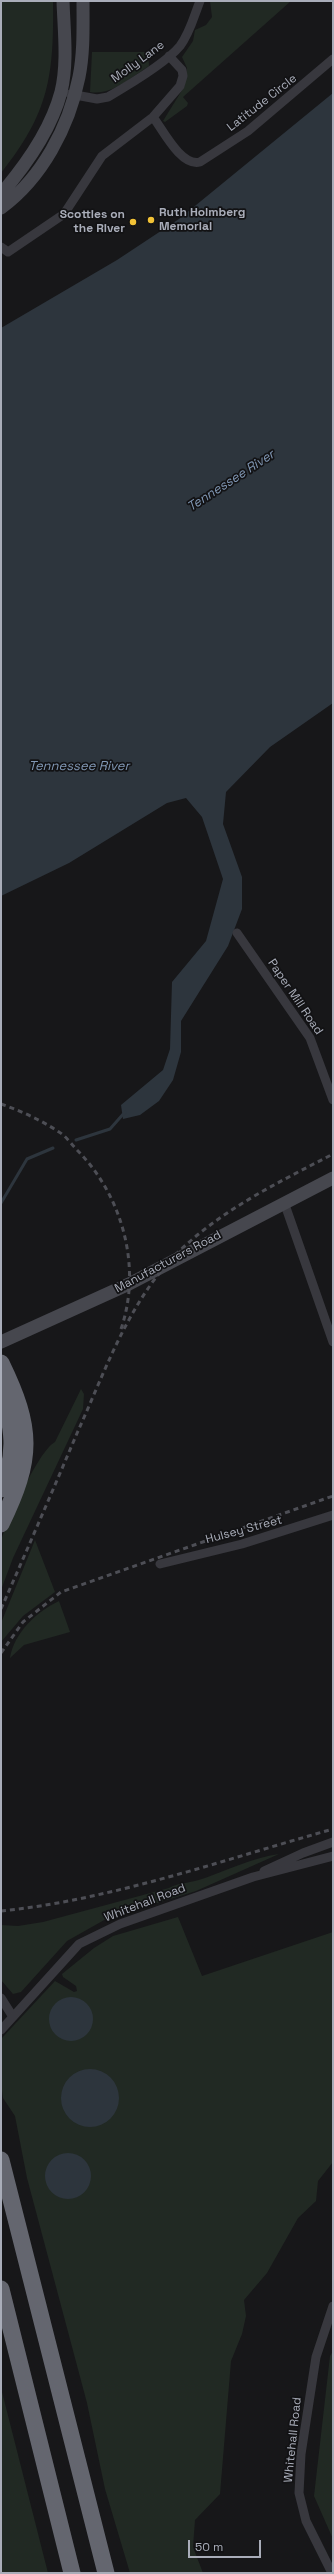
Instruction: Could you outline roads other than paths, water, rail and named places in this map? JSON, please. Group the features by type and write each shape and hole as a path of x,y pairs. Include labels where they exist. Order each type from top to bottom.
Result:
{"highway":[{"path":"1,1363 15,1392 24,1422 26,1441 24,1466 13,1498 1,1524"},
{"path":"1,1390 14,1440 9,1471 1,1489"},
{"path":"1,2160 106,2573"},
{"path":"1,2288 72,2573"}],"main road":[{"path":"1,194 31,154 49,124 61,92 64,65 63,1"},
{"path":"1,208 28,183 48,156 62,129 79,77 83,46 83,1"},
{"name":"Manufacturers Road","path":"1,1342 129,1284 284,1202 333,1178"}],"street":[{"name":"Molly Lane","path":"61,92 97,99 108,97 169,56 180,45 187,33 200,1"},
{"path":"1,247 8,252 64,214 102,156 153,117 180,86 182,79 181,68 169,56"},
{"name":"Latitude Circle","path":"153,117 184,159 192,163 200,162 248,131 321,71 333,59"},
{"name":"Paper Mill Road","path":"237,933 310,1038 333,1100"},
{"path":"284,1202 333,1342"},
{"name":"Hulsey Street","path":"160,1564 242,1544 333,1515"},
{"path":"253,1877 275,1864 333,1842"},
{"name":"Whitehall Road","path":"1,2030 79,1944 120,1924 253,1877 333,1856"},
{"path":"1,1998 13,2017"},
{"name":"Whitehall Road","path":"332,2573 306,2521 299,2493 301,2454 316,2357 333,2306"}],"water":[{"name":"Tennessee River","path":"333,93 333,703 270,747 226,792 223,824 242,877 242,909 228,946 181,1021 181,1052 173,1080 159,1101 140,1115 123,1119 121,1105 163,1070 170,1049 172,982 206,941 223,879 202,817 186,798 167,803 69,863 1,896 1,328 117,260 179,219"},
{"path":"67,1997 75,1997 80,1998 87,2003 92,2010 92,2028 87,2035 80,2040 67,2041 59,2038 52,2031 49,2023 49,2015 52,2007 59,2000"},
{"path":"84,2069 96,2069 111,2077 119,2092 119,2104 111,2119 96,2127 84,2127 69,2119 61,2104 61,2092 69,2077"},
{"path":"63,2153 73,2153 81,2157 87,2163 91,2171 91,2181 87,2189 81,2195 73,2199 63,2199 55,2195 49,2189 45,2181 45,2171 49,2163 55,2157"}],"waterway":[{"path":"76,1140 110,1129 125,1112"},
{"path":"1,1203 27,1159 53,1148"}],"railway":[{"path":"1,1104 31,1116 62,1134 94,1169 107,1190 117,1211 124,1234 128,1258 129,1282 127,1306 121,1329"},
{"path":"1,1609 111,1356 136,1307 151,1284 168,1263 203,1230 257,1194 333,1154"},
{"path":"1,1653 23,1622 61,1592 333,1496"},
{"path":"1,1911 42,1906 126,1888 333,1829"}],"place":[{"name":"Ruth Holmberg Memorial","path":"151,220"},
{"name":"Scotties on the River","path":"133,222"}]}
